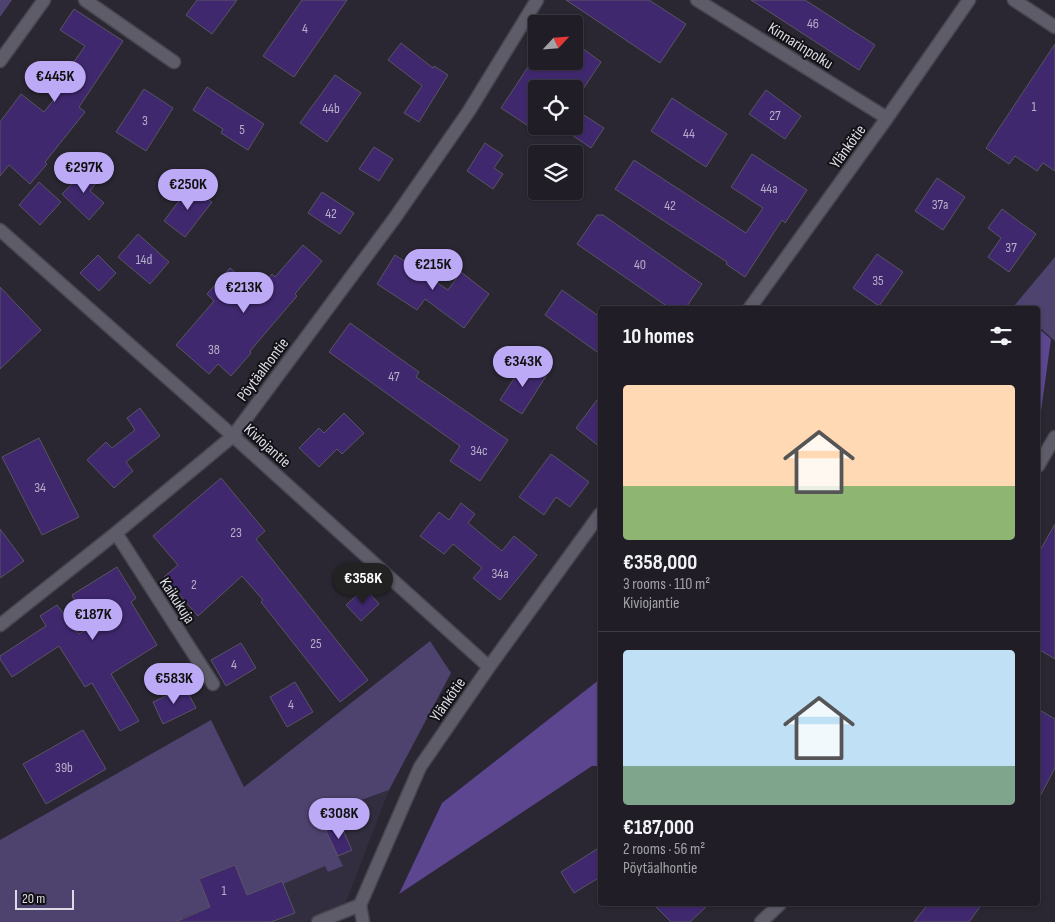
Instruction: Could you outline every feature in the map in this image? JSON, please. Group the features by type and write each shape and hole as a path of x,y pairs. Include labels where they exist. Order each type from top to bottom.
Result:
{"street":[{"path":"0,61 44,0"},
{"path":"85,0 174,62"},
{"name":"Pöytäalhontie","path":"0,625 116,533 233,436 405,204 469,111 537,0"},
{"name":"Kinnarinpolku","path":"698,0 887,118"},
{"name":"Ylänkötie","path":"751,306 887,118 969,0"},
{"path":"1014,0 1055,27"},
{"name":"Kiviojantie","path":"0,230 233,436 489,667"},
{"path":"1040,463 1055,437"},
{"name":"Ylänkötie","path":"360,905 420,767 489,667 598,517"},
{"name":"Kaikukuja","path":"116,533 213,684"},
{"path":"318,922 360,905 363,922"},
{"path":"761,922 778,906"}],"shaded area":[{"path":"0,0 12,0 0,17"},
{"path":"1055,257 1055,341 1040,328 1040,306 1014,306"},
{"path":"1040,330 1051,339 1040,419"},
{"path":"430,641 451,673 389,790 348,805 354,818 326,831 343,866 328,872 325,866 283,884 282,881 247,895 234,865 199,879 210,907 182,918 183,922 0,922 0,840 211,720 244,787"},
{"path":"598,681 598,766 592,766 399,894 442,803"},
{"path":"389,790 344,907 306,922 107,922 98,901"}],"building":[{"path":"197,0 237,0 212,34 186,15"},
{"path":"302,0 347,0 294,77 263,56"},
{"path":"566,0 649,0 686,24 660,63"},
{"path":"751,0 805,0 875,45 859,70"},
{"path":"74,9 123,41 79,107 85,112 30,184 9,165 0,176 0,122 21,94 44,112 75,73 69,69 85,46 60,30"},
{"path":"401,43 433,68 434,66 448,75 419,122 404,113 422,86 388,60"},
{"path":"1055,44 1055,171 1043,163 1037,171 1015,156 1009,164 986,148"},
{"path":"583,49 601,62 583,89 583,80 528,80 528,126 501,108 528,67 528,70 583,70"},
{"path":"335,75 361,93 327,142 300,123"},
{"path":"207,87 264,124 248,150 221,133 223,129 193,110"},
{"path":"144,89 173,108 146,151 116,132"},
{"path":"766,90 801,116 785,139 749,114"},
{"path":"672,98 727,134 706,167 651,131"},
{"path":"583,115 604,128 591,148 572,135 583,135"},
{"path":"485,143 503,155 494,168 503,174 493,189 467,171"},
{"path":"374,147 393,159 379,181 359,169"},
{"path":"752,154 807,190 785,223 782,220 745,277 726,264 727,262 615,189 634,160 746,233 763,208 731,187"},
{"path":"88,167 100,178 90,191 104,203 89,220 62,194"},
{"path":"937,178 965,197 943,230 915,211"},
{"path":"39,182 61,202 40,225 19,205"},
{"path":"190,186 212,202 185,237 164,221"},
{"path":"322,192 354,213 340,234 308,213"},
{"path":"1002,209 1036,234 1009,272 988,257 1001,238 988,228"},
{"path":"597,215 603,215 702,284 687,306 667,306 577,244"},
{"path":"138,234 169,262 150,284 118,257"},
{"path":"303,245 322,261 295,294 297,296 231,376 218,364 209,374 176,345 214,301 207,294 230,268 257,291 272,274 275,277"},
{"path":"877,254 903,272 879,306 853,288"},
{"path":"98,255 116,273 99,291 80,273"},
{"path":"395,255 448,290 461,272 489,294 464,328 425,299 417,310 377,284"},
{"path":"0,287 41,330 0,369"},
{"path":"562,290 598,316 598,353 545,315"},
{"path":"350,323 419,372 416,377 508,440 480,481 450,461 460,446 329,352"},
{"path":"524,363 546,376 522,414 500,400"},
{"path":"598,399 598,445 576,428"},
{"path":"140,408 160,436 126,462 133,471 114,488 87,460 106,442 112,448 135,430 127,418"},
{"path":"344,413 364,433 342,454 337,449 319,467 299,448 319,428 324,433"},
{"path":"39,438 79,517 42,535 2,457"},
{"path":"551,454 589,482 570,507 556,497 544,515 519,497"},
{"path":"221,478 265,531 256,539 368,680 340,702 261,602 263,600 242,576 198,616 164,577 178,565 153,536"},
{"path":"461,503 475,514 468,523 502,551 514,536 537,555 500,600 473,578 482,568 453,544 444,554 420,536 439,512 449,520"},
{"path":"1055,524 1055,659 1040,650 1040,550"},
{"path":"0,529 24,561 0,578"},
{"path":"117,567 136,598 131,602 157,645 111,674 139,721 120,731 92,683 85,687 59,646 12,677 0,659 0,656 46,626 40,616 57,605 79,634 89,628 72,595"},
{"path":"365,588 379,604 361,621 346,605"},
{"path":"241,643 256,668 226,686 211,660"},
{"path":"295,682 313,712 287,727 270,697"},
{"path":"185,687 196,708 163,724 153,702"},
{"path":"1040,710 1055,719 1055,768 1040,796"},
{"path":"83,730 106,769 46,804 23,764"},
{"path":"340,824 352,850 338,856 326,831"},
{"path":"598,848 598,878 574,893 561,872"},
{"path":"235,865 247,895 282,881 295,913 271,922 175,922 210,907 199,879"},
{"path":"655,906 707,906 690,922 671,922"},
{"path":"926,906 981,906 969,922 914,922"}]}
